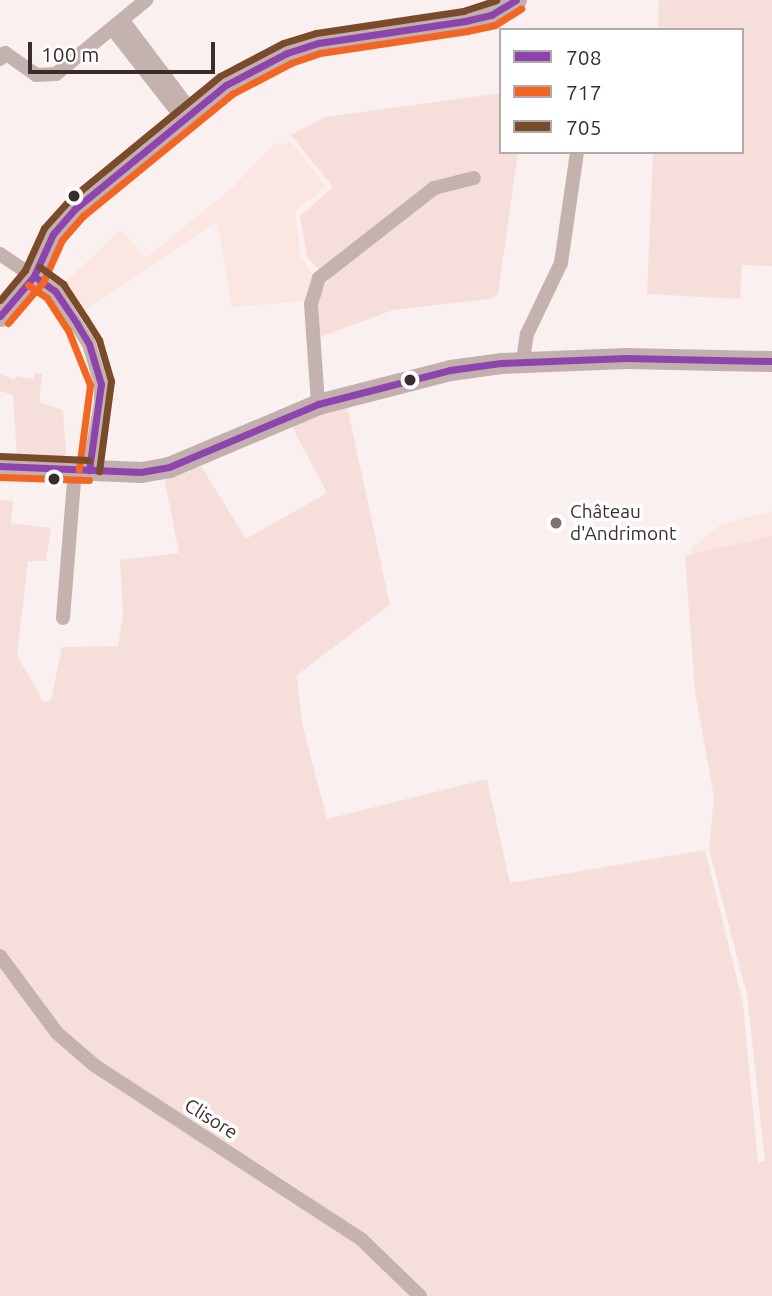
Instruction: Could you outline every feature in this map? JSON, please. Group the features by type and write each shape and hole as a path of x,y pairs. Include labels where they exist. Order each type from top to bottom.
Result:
{"street":[{"path":"2,53 46,78 119,26 146,0"},
{"path":"0,316 34,276 54,234 76,208 226,85 287,53 357,36 491,15 516,0"},
{"path":"119,26 188,116"},
{"path":"523,361 527,334 561,263 577,154"},
{"path":"318,404 311,304 319,278 434,188 474,178"},
{"path":"0,254 54,291 89,344 101,384 82,470 63,618"},
{"path":"0,467 141,472 169,467 318,404 450,370 523,361 772,361"},
{"name":"Clisore","path":"0,956 57,1033 94,1065 351,1233 420,1296"}],"shaded area":[{"path":"659,0 772,0 772,266 742,265 740,299 647,294 653,154 744,154 744,28 658,28"},
{"path":"499,93 499,154 518,154 498,294 489,299 393,310 320,337 318,296 328,280 307,257 300,216 333,187 291,135 325,117"},
{"path":"292,143 326,186 295,212 301,257 313,274 304,301 232,307 217,221 78,315 58,289 121,230 146,258 232,188 274,144"},
{"path":"35,373 42,374 39,402 63,410 66,454 62,458 17,458 13,395 0,391 0,374 15,380 16,376 34,379"},
{"path":"347,406 390,605 297,675 302,723 327,819 487,779 510,883 705,850 743,1004 758,1163 765,1161 747,995 709,849 714,797 695,692 685,556 772,536 772,1296 427,1296 374,1244 293,1185 117,1077 72,1042 0,951 0,500 13,501 11,523 51,528 46,561 28,561 17,655 43,701 51,701 62,647 118,646 123,614 120,560 179,553 164,477 201,466 246,539 327,493 290,423"},
{"path":"772,511 772,549 694,567 692,548 721,524"},
{"path":"0,964 36,1017 102,1075 367,1251 414,1296 0,1296"}],"transit line":[{"name":"705","path":"0,300 25,270 44,228 69,200 220,76 283,43 316,33 463,11 496,0"},
{"name":"708","path":"0,316 34,276 53,234 76,208 226,85 287,53 318,43 465,21 491,15 516,0"},
{"name":"717","path":"8,323 43,282 62,240 83,216 232,94 291,63 320,53 495,25 521,9"},
{"name":"705","path":"40,267 63,284 86,319 99,340 111,381 99,471"},
{"name":"708","path":"34,276 55,291 77,324 89,344 101,384 89,470"},
{"name":"717","path":"28,285 47,298 68,330 90,385 79,469"},
{"name":"708","path":"0,466 141,472 169,467 318,404 450,370 501,363 626,358 772,361"},
{"name":"705","path":"0,456 89,460"},
{"name":"717","path":"0,477 89,480"}],"place":[{"name":"Château d'Andrimont","path":"556,523"}]}
